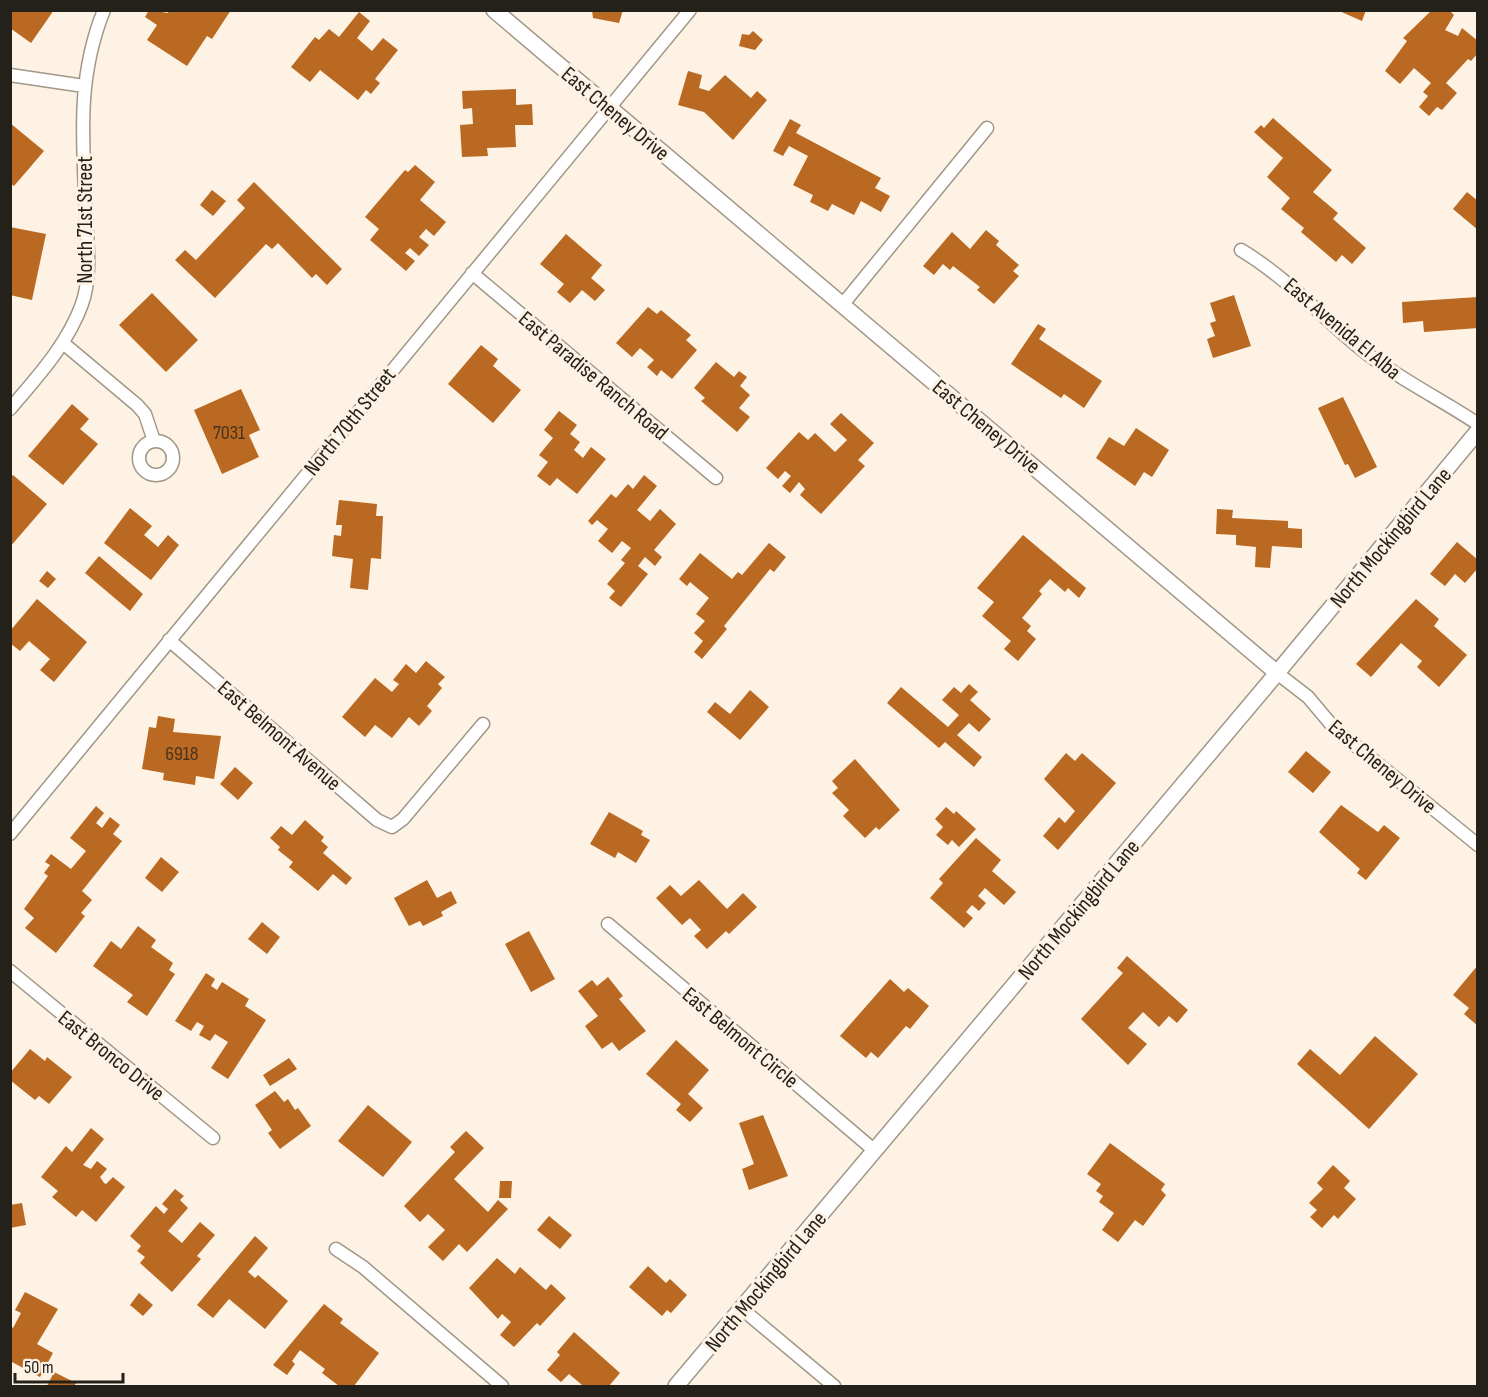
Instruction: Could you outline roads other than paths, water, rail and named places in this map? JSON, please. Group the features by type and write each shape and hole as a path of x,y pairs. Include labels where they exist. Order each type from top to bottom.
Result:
{"street":[{"name":"North 71st Street","path":"10,409 63,343 83,302 88,279 82,108 89,54 104,10"},
{"name":"East Cheney Drive","path":"494,10 1308,697 1335,729 1478,845"},
{"name":"North 70th Street","path":"10,834 690,10"},
{"path":"10,75 84,86"},
{"path":"843,304 987,128"},
{"name":"East Avenida El Alba","path":"1241,250 1268,266 1389,371 1478,424"},
{"name":"East Paradise Ranch Road","path":"472,273 716,478"},
{"path":"63,343 137,405 145,414 154,441"},
{"name":"North Mockingbird Lane","path":"676,1386 1478,431"},
{"name":"East Belmont Avenue","path":"169,640 377,819 392,827 403,819 483,724"},
{"name":"East Belmont Circle","path":"608,924 875,1151"},
{"name":"East Bronco Drive","path":"10,972 213,1138"},
{"path":"336,1249 363,1267 502,1386"},
{"path":"742,1309 834,1386"}]}
